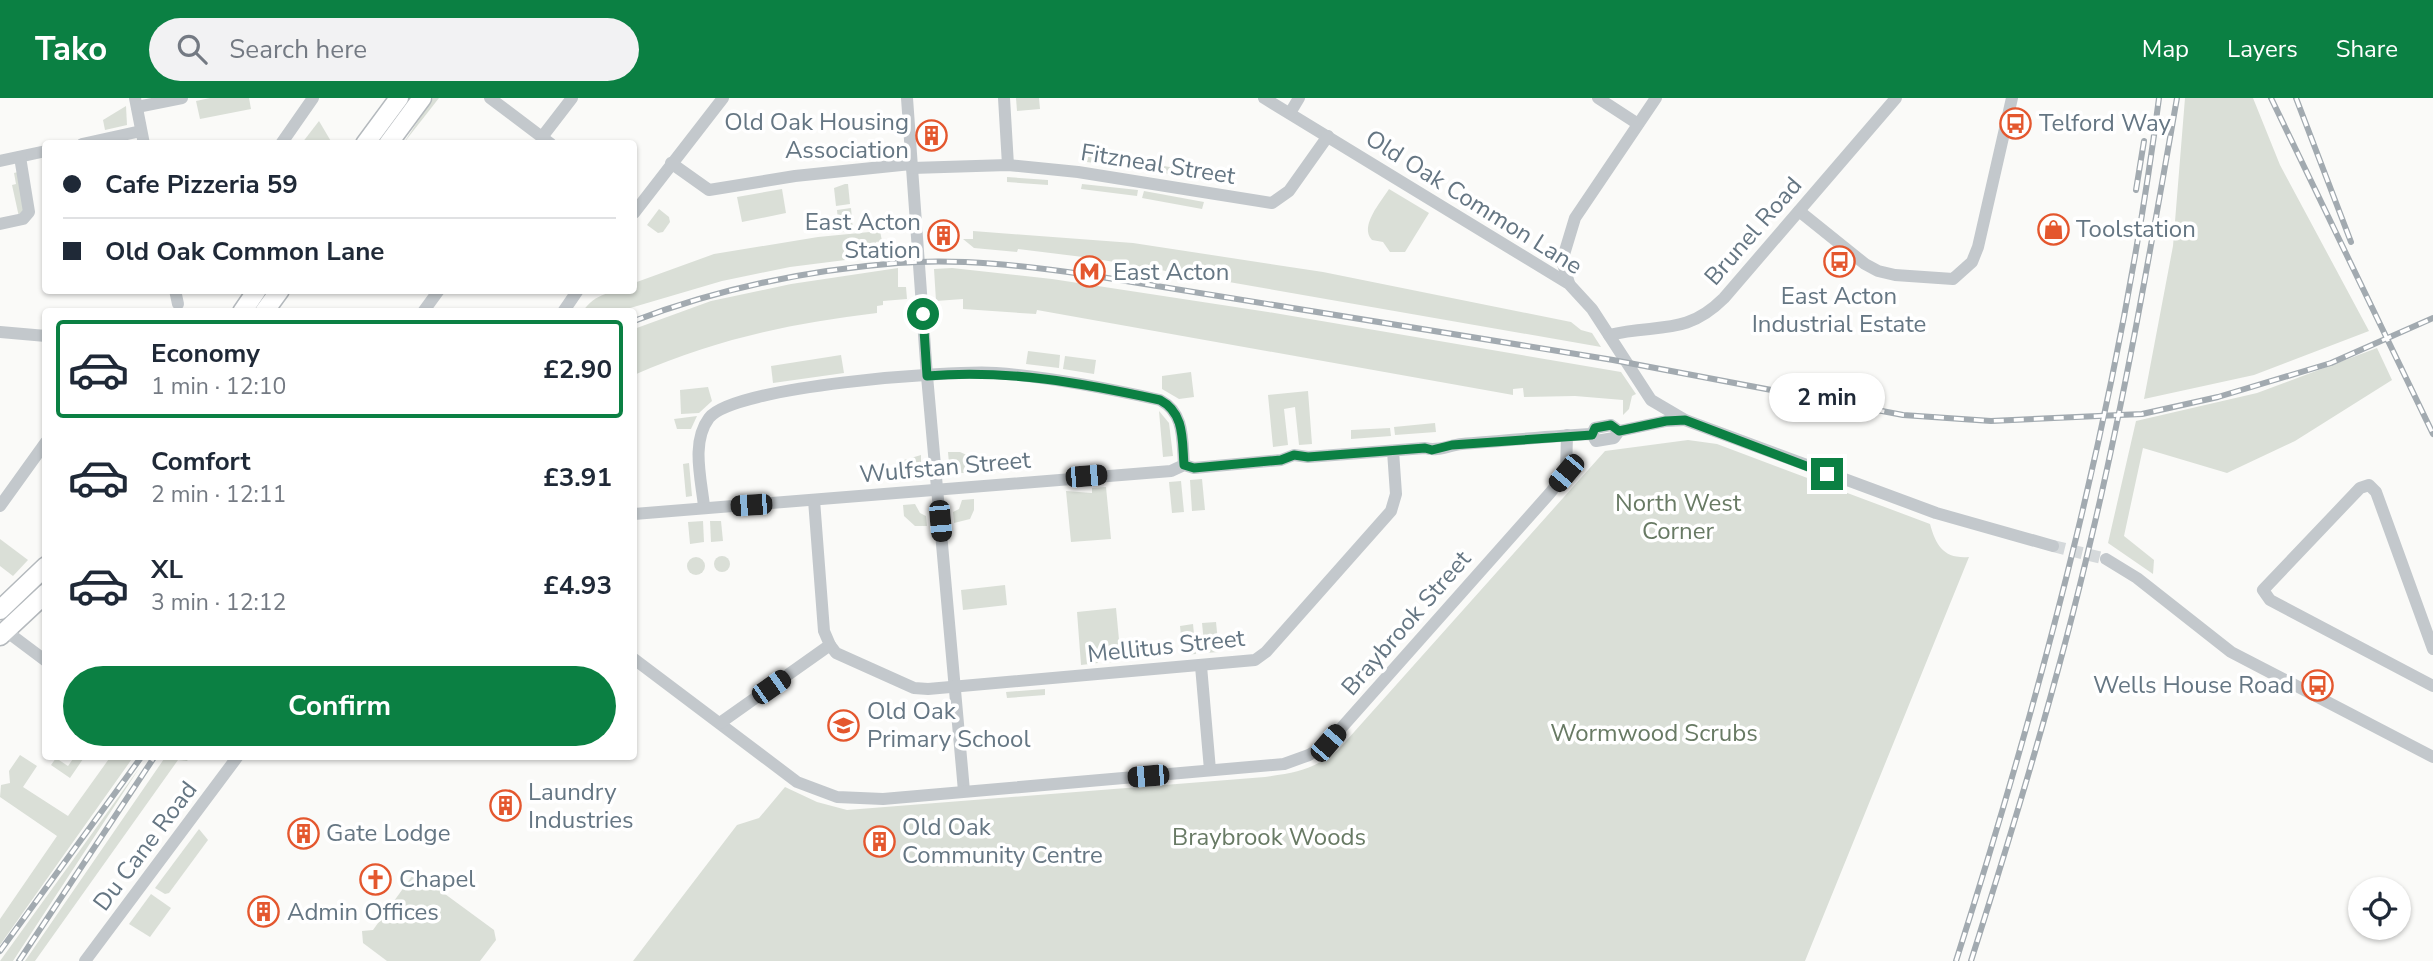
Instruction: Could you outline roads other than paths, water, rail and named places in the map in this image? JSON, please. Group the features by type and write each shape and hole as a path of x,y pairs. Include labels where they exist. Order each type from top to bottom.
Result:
{"highway":[{"path":"368,140 399,98"},
{"path":"391,140 422,98"},
{"path":"0,610 42,570"},
{"path":"3,634 42,597"}],"street":[{"path":"116,140 142,137 136,103 182,98"},
{"path":"284,140 313,98"},
{"path":"490,98 546,140"},
{"path":"548,140 572,98"},
{"path":"637,206 723,98"},
{"path":"907,98 927,376 964,791"},
{"path":"1004,98 1008,165"},
{"name":"Old Oak Common Lane","path":"1264,98 1569,284 1587,302 1651,400 1685,420 1936,513 2053,546"},
{"path":"1290,113 1299,98"},
{"path":"1598,98 1638,124"},
{"path":"1569,284 1562,261 1575,218 1656,98"},
{"name":"Brunel Road","path":"1609,335 1669,329 1690,324 1705,316 1896,98"},
{"path":"1799,211 1878,271 1927,279 1952,279 1972,262 1978,247 2012,98"},
{"name":"Fitzneal Street","path":"912,166 940,169 948,165 1008,165 1078,172 1272,203 1294,185 1328,136"},
{"path":"0,161 42,152"},
{"path":"0,224 23,219 29,212 20,157"},
{"path":"671,163 709,190 795,176 912,166"},
{"path":"0,332 42,336"},
{"path":"704,506 698,445 704,425 721,408 809,387 969,372 1009,375 1160,400 1173,410 1180,422 1184,465"},
{"name":"Wulfstan Street","path":"637,514 673,510 688,512 704,506 719,509 1171,471 1184,465 1194,468 1281,460 1294,455 1308,457 1432,450 1452,445 1592,435 1595,428 1611,425 1619,431 1666,421 1685,420"},
{"name":"Braybrook Street","path":"637,661 797,782 823,794 860,800 1284,764 1309,755 1328,743 1566,473 1567,435"},
{"path":"0,506 42,448"},
{"name":"Mellitus Street","path":"830,645 836,653 914,688 1201,666 1260,657 1391,512 1396,494 1393,451"},
{"path":"2433,649 2375,492 2369,485 2360,488 2263,590 2270,600 2433,686"},
{"path":"720,723 830,645 824,631 814,500"},
{"path":"2106,558 2137,578 2231,652 2433,757"},
{"path":"3,634 42,658"},
{"path":"1201,666 1210,770"},
{"name":"Du Cane Road","path":"85,961 235,760"}],"tunnel":[{"path":"2053,546 2106,559"}],"railway":[{"path":"1956,961 2020,749 2077,534 2124,317 2159,98"},
{"path":"1971,961 2035,751 2091,539 2127,374 2177,98"},
{"path":"2271,98 2433,434"},
{"path":"2296,98 2351,242"},
{"path":"2136,190 2144,141"},
{"path":"637,320 698,299 797,276 898,263 946,261 994,264 1089,275 1613,360 1903,415 1991,421 2142,414 2218,397 2331,363 2433,318"},
{"path":"0,951 139,760"},
{"path":"19,961 152,760"}],"place":[{"name":"Telford Way","path":"2016,123"},
{"name":"Old Oak Housing Association","path":"932,136"},
{"name":"Toolstation","path":"2053,229"},
{"name":"East Acton Station","path":"944,236"},
{"name":"East Acton Industrial Estate","path":"1839,262"},
{"name":"East Acton","path":"1090,272"},
{"name":"Wells House Road","path":"2317,685"},
{"name":"Old Oak Primary School","path":"844,725"},
{"name":"Laundry Industries","path":"505,806"},
{"name":"Gate Lodge","path":"303,833"},
{"name":"Old Oak Community Centre","path":"879,841"},
{"name":"Chapel","path":"376,879"},
{"name":"Admin Offices","path":"264,912"}],"park label":[{"name":"North West Corner","path":"1678,517"},
{"name":"Wormwood Scrubs","path":"1654,733"},
{"name":"Braybrook Woods","path":"1269,837"}]}
